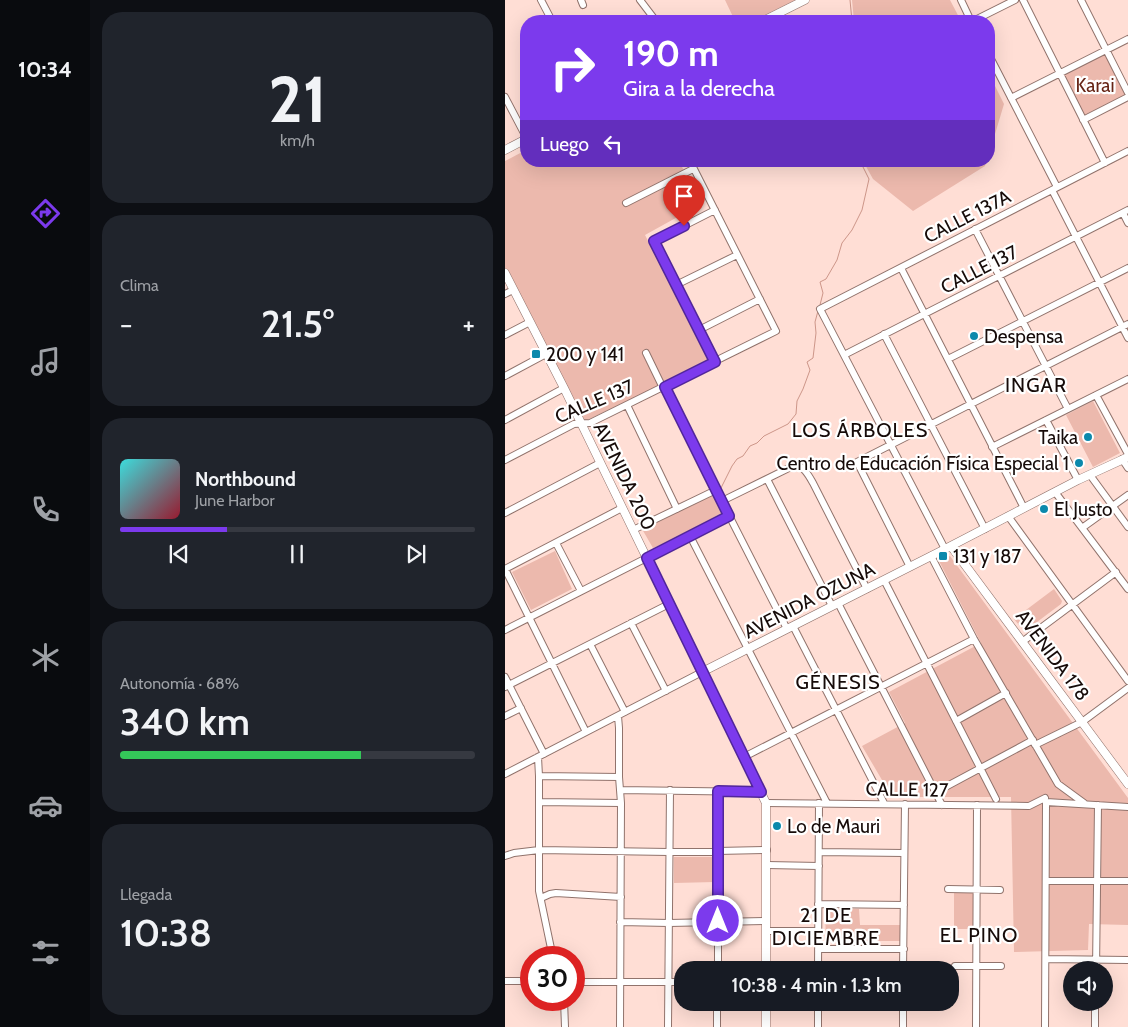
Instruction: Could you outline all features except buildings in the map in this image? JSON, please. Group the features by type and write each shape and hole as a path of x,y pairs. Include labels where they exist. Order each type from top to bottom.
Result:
{"main road":[{"path":"775,15 805,0"},
{"path":"505,150 520,141"},
{"name":"AVENIDA 200","path":"505,273 564,388 766,803"},
{"name":"AVENIDA OZUNA","path":"702,672 1126,457"},
{"name":"AVENIDA 178","path":"948,548 1022,642 1128,784"},
{"path":"766,803 766,961"},
{"path":"766,1011 766,1027"}],"street":[{"path":"639,0 651,15"},
{"path":"961,0 969,15"},
{"path":"1023,0 1105,163"},
{"path":"1081,0 1128,93"},
{"path":"544,1 550,15"},
{"path":"984,15 1012,1"},
{"path":"1011,98 1128,39"},
{"path":"995,67 1055,189 1076,237 1099,282 1125,325 1128,338"},
{"path":"505,97 520,126"},
{"path":"1083,120 1128,97"},
{"name":"CALLE 137A","path":"844,354 821,309 1105,163 1127,154"},
{"path":"627,204 693,169 760,299 699,330"},
{"path":"715,210 654,241 715,362"},
{"path":"1125,212 1128,223"},
{"name":"CALLE 137","path":"844,354 1125,212"},
{"path":"975,229 1067,409"},
{"path":"676,285 737,255"},
{"path":"901,268 1024,508"},
{"path":"948,359 1128,268"},
{"path":"505,294 513,290"},
{"name":"CALLE 137","path":"505,460 575,424 590,423 776,331 760,299"},
{"path":"505,335 530,322"},
{"path":"910,567 857,462 1125,325"},
{"path":"884,334 985,529"},
{"path":"646,353 729,516 836,710 884,803"},
{"path":"505,376 546,354"},
{"path":"844,354 891,445 948,548"},
{"path":"992,447 1128,379"},
{"path":"505,420 564,388"},
{"path":"1095,395 1126,457 1128,468"},
{"path":"627,405 677,509"},
{"path":"1046,420 1078,480"},
{"path":"505,513 600,463"},
{"path":"722,501 795,465 799,465 807,473 867,588"},
{"path":"1090,475 1128,527"},
{"path":"767,479 881,687 942,805"},
{"path":"633,530 716,490"},
{"path":"1055,492 1128,589"},
{"path":"1082,528 1128,495"},
{"path":"586,732 505,569 622,508"},
{"path":"505,630 729,516"},
{"path":"1009,516 1128,681"},
{"path":"690,536 827,803"},
{"path":"556,543 581,592"},
{"path":"931,556 974,639 1058,784 1086,804"},
{"path":"1022,642 1115,572"},
{"path":"884,580 996,799"},
{"path":"507,686 669,604"},
{"path":"631,623 666,691"},
{"path":"744,757 974,639"},
{"path":"590,644 625,712"},
{"name":"AVENIDA OZUNA","path":"505,774 702,672"},
{"path":"505,677 507,686 521,708 541,756 539,776 539,891 551,946"},
{"path":"936,792 981,768 1082,722 1128,688"},
{"path":"956,721 1006,694"},
{"path":"505,716 521,708"},
{"path":"618,716 621,790 620,1027"},
{"path":"539,776 619,777"},
{"path":"621,790 761,792"},
{"path":"668,1027 670,790"},
{"path":"718,791 718,961"},
{"name":"CALLE 127","path":"766,803 819,802 1029,806 1045,798"},
{"path":"539,802 621,803"},
{"path":"818,961 819,802"},
{"path":"1045,1027 1046,802 1128,807"},
{"path":"903,961 905,804"},
{"path":"976,1027 977,805"},
{"path":"1096,960 1098,805"},
{"path":"505,856 539,850 669,852 767,850"},
{"path":"819,852 905,853"},
{"path":"767,865 819,866"},
{"path":"1046,881 1128,881"},
{"path":"949,889 1000,890"},
{"path":"541,898 550,894 621,897"},
{"path":"818,904 904,905"},
{"path":"620,922 767,921"},
{"path":"767,931 818,931"},
{"path":"818,948 903,949"},
{"path":"1046,959 1128,960"},
{"path":"959,966 1001,966"},
{"path":"505,981 520,982"},
{"path":"585,982 674,982"},
{"path":"564,1011 565,1027"},
{"path":"717,1011 717,1027"},
{"path":"818,1011 818,1027"},
{"path":"903,1011 903,1027"},
{"path":"1095,1011 1095,1027"}],"green space":[{"path":"725,0 796,0 797,2 769,15 732,15"},
{"path":"852,0 950,0 958,15 853,15"},
{"name":"Karai","path":"1105,54 1127,95 1084,117 1063,75"},
{"path":"995,86 1004,104 995,134"},
{"path":"520,153 520,167 682,167 701,204 645,235 709,362 585,421 505,268 505,161"},
{"path":"866,167 983,167 913,211 873,179"},
{"path":"1093,401 1120,453 1093,467 1066,415"},
{"path":"716,494 727,516 653,548 642,529"},
{"path":"555,551 572,589 531,610 512,572"},
{"path":"950,556 1128,798 1128,925 1089,924 1088,950 1014,952 1011,797 892,797 862,746 905,723 889,692 981,643 939,561"},
{"path":"1054,589 1062,601 1061,604 1025,631 1023,630 1014,619"},
{"path":"674,857 714,857 715,882 674,883"},
{"path":"954,892 974,892 974,929 954,929"},
{"path":"825,909 859,909 860,925 900,925 900,941 826,941"}],"waterway":[{"path":"850,0 851,15"},
{"path":"820,305 823,293 820,282 826,279 837,260 842,243 852,230 862,210 869,179 863,167"},
{"path":"721,488 732,466 750,446 757,443 764,436 788,424 796,414 797,401 810,370 807,362 813,358 816,333 815,322 818,311"}],"place":[{"name":"Despensa","path":"974,336"},
{"name":"200 y 141","path":"536,354"},
{"name":"Taika","path":"1088,437"},
{"name":"Centro de Educación Física Especial 1","path":"1079,463"},
{"name":"El Justo","path":"1044,509"},
{"name":"131 y 187","path":"943,556"},
{"name":"Lo de Mauri","path":"777,826"}],"district":[{"name":"INGAR","path":"1036,385"},
{"name":"LOS ÁRBOLES","path":"860,430"},
{"name":"GÉNESIS","path":"838,682"},
{"name":"21 DE DICIEMBRE","path":"826,926"},
{"name":"EL PINO","path":"979,935"}],"route":[{"path":"684,226 654,241 715,362 665,387 729,516 647,558 761,792 718,791 718,921"}]}
